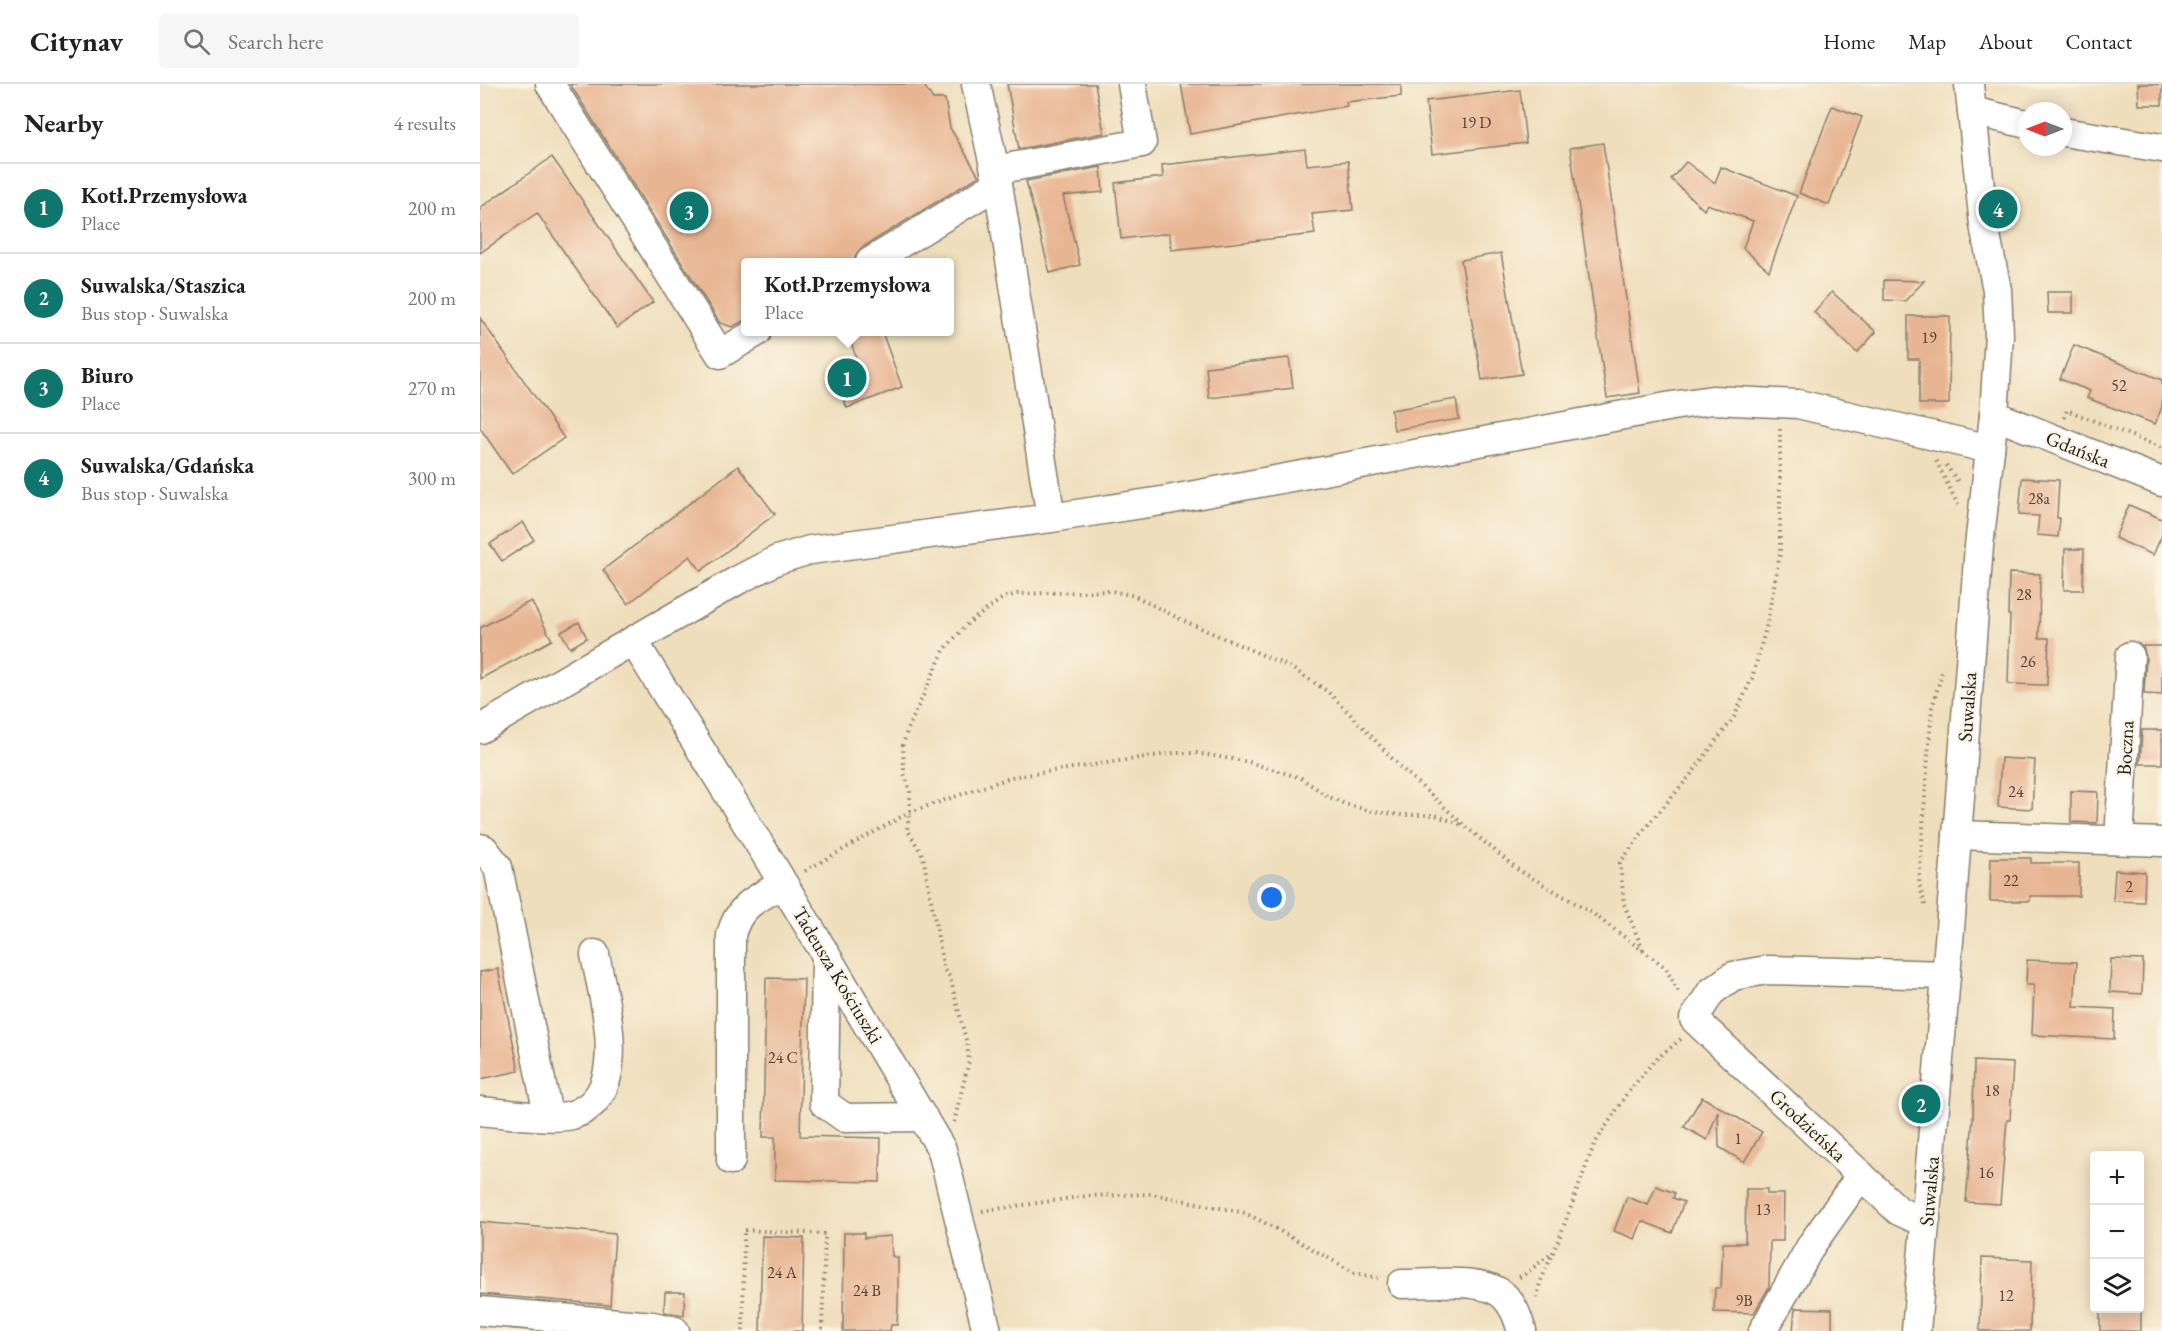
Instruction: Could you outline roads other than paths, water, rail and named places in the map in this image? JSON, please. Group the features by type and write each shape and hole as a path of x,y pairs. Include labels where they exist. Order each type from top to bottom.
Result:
{"street":[{"path":"550,84 720,354 750,336"},
{"path":"976,84 996,177 1051,518"},
{"path":"876,258 996,177 1143,143 1132,84"},
{"path":"1971,98 2018,120"},
{"name":"Suwalska","path":"1916,1331 1979,546 1994,415 1999,335 1997,290 1984,225 1971,98"},
{"path":"2072,133 2162,148"},
{"path":"480,729 738,580 777,560 810,550 1051,518 1216,492 1712,400 1797,405 1990,449"},
{"name":"Gdańska","path":"1994,415 2162,482"},
{"name":"Tadeusza Kościuszki","path":"634,642 783,884 942,1150 987,1331"},
{"name":"Boczna","path":"2119,840 2130,656"},
{"path":"1957,835 2162,842"},
{"path":"480,848 484,849 498,867 548,1115"},
{"path":"731,1160 732,935 741,911 751,902 783,884"},
{"path":"480,1111 571,1115 598,1100 609,1072 609,1031 595,954"},
{"path":"826,956 824,1103 845,1118 922,1117"},
{"name":"Grodzieńska","path":"1926,1219 1912,1217 1899,1211 1695,1019 1711,992 1733,976 1767,970 1946,975"},
{"path":"1763,1331 1812,1244 1862,1175"},
{"path":"1402,1284 1480,1284 1493,1289 1505,1296 1515,1311 1522,1331"},
{"path":"480,1311 652,1326 675,1331"}],"place":[{"name":"Suwalska/Gdańska","path":"1998,209"},
{"name":"Biuro","path":"689,211"},
{"name":"Kotł.Przemysłowa","path":"847,378"},
{"name":"Suwalska/Staszica","path":"1921,1104"}]}
